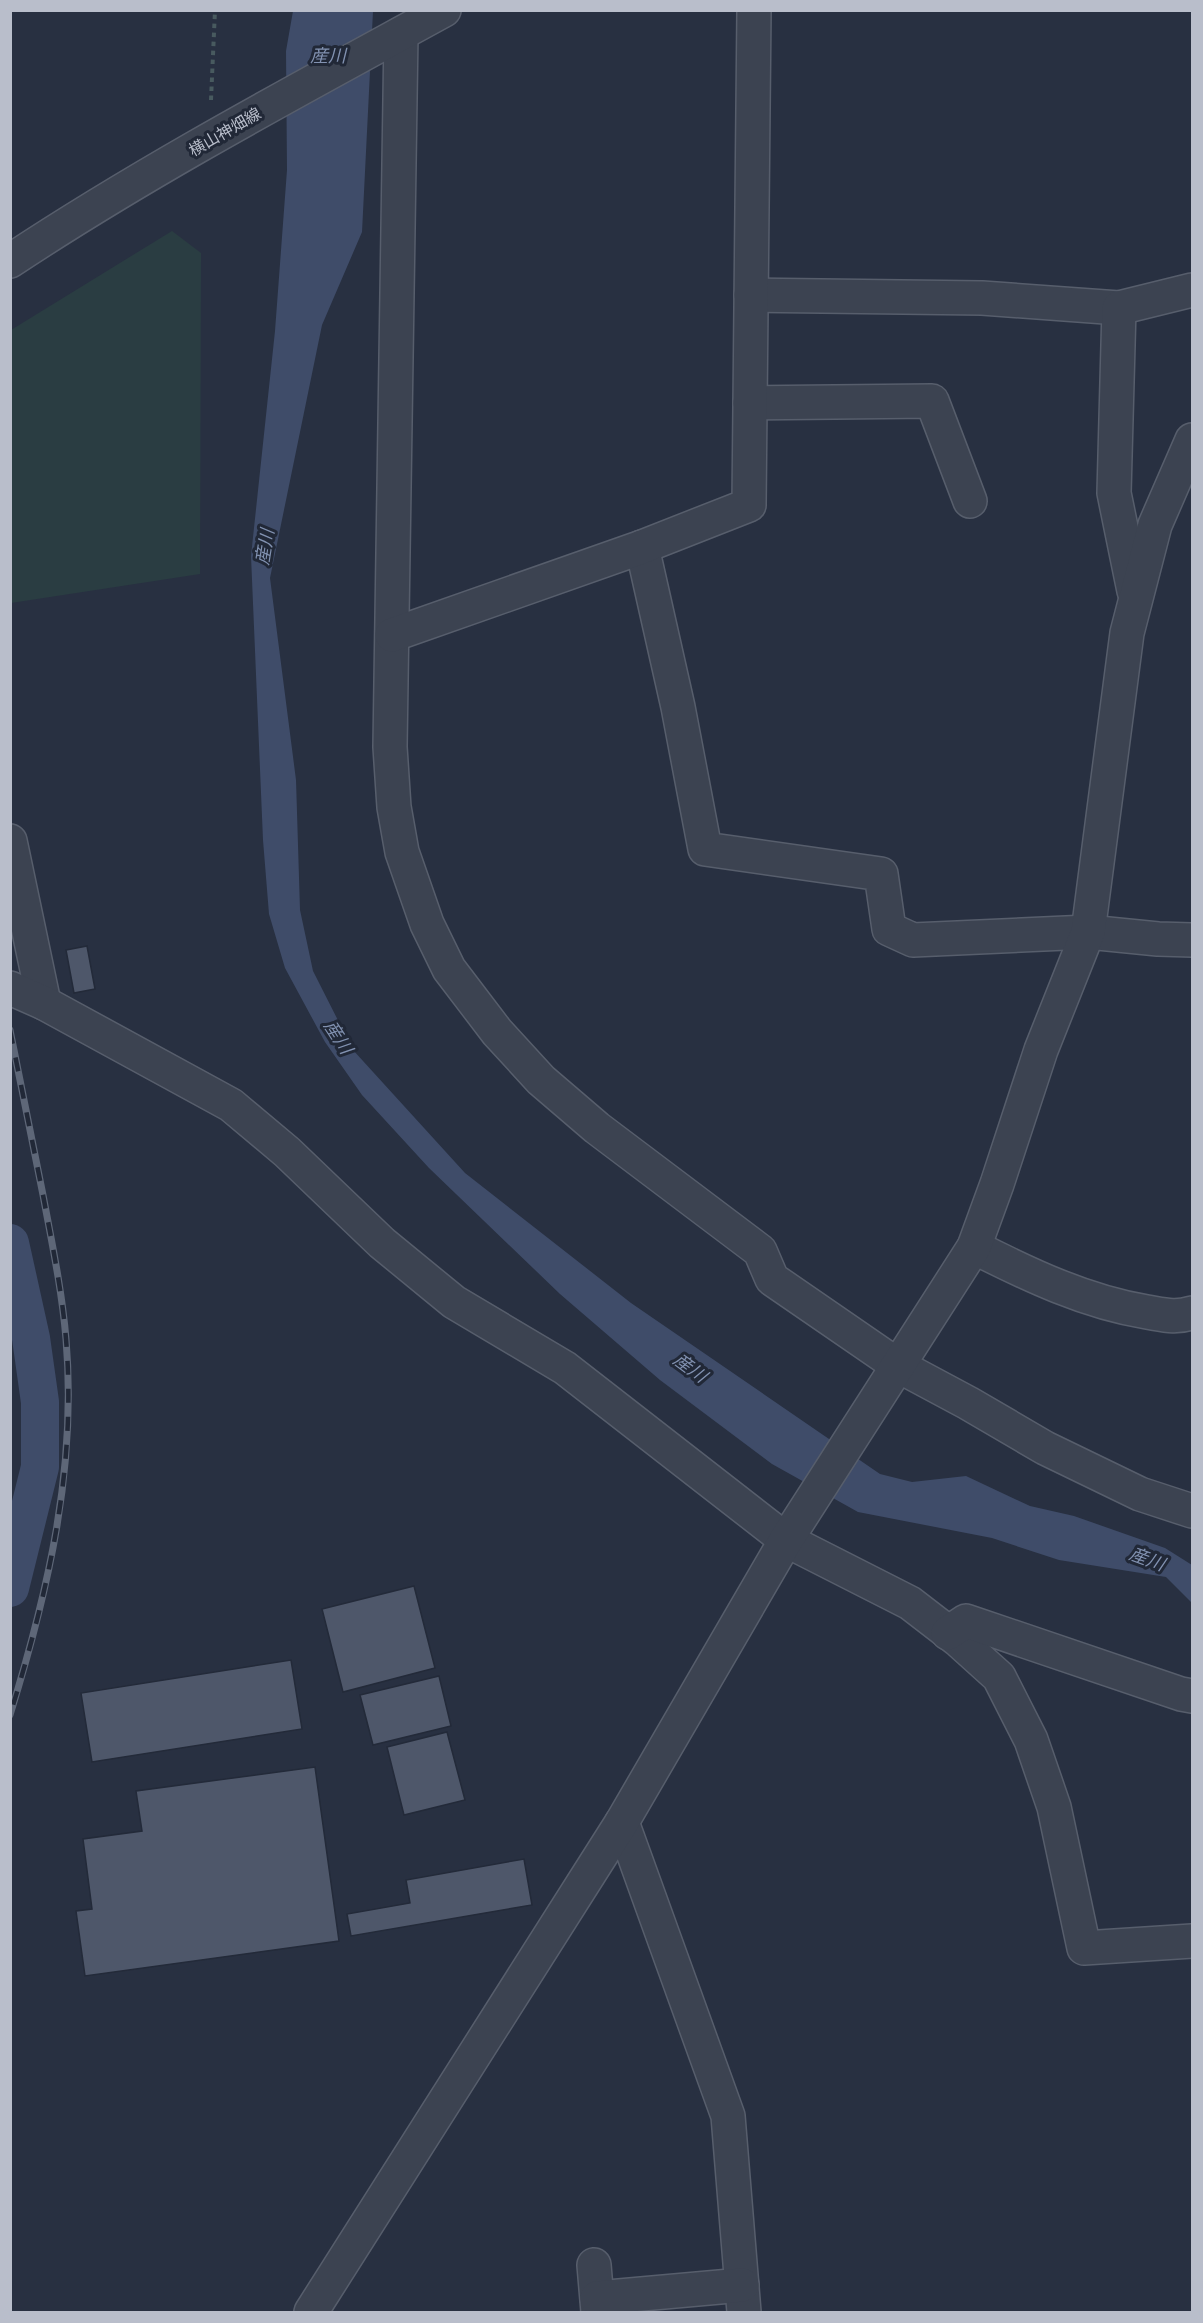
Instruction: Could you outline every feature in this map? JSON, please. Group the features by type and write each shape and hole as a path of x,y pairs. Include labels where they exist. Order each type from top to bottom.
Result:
{"street":[{"name":"横山神畑線","path":"10,261 219,134 444,10"},
{"path":"392,635 642,547 749,505 754,10"},
{"path":"393,39 390,747 394,807 402,852 427,924 449,969 497,1032 541,1080 597,1128 759,1251 772,1279 892,1373 968,1403 1045,1448 1140,1494 1192,1511"},
{"path":"751,295 982,298 1119,308 1192,290"},
{"path":"1119,308 1114,493 1136,599"},
{"path":"750,403 932,401 970,501"},
{"path":"311,2313 622,1822 804,1511 974,1247 1041,1050 1088,932 1127,633 1155,525 1192,440"},
{"path":"642,547 678,707 705,849 881,874 889,929 912,940 1088,932 1192,940"},
{"path":"10,841 44,1003"},
{"path":"10,988 44,1003 231,1105 287,1152 382,1243 454,1302 565,1368 786,1540 910,1602 999,1677 1031,1740 1054,1807 1084,1948 1192,1941"},
{"path":"974,1247 1018,1269 1084,1297 1122,1308 1178,1317 1192,1313"},
{"path":"948,1633 966,1621 1170,1691 1192,1696"},
{"path":"594,2265 597,2305 743,2299 728,2116 622,1822"}],"path":[{"path":"215,10 219,134"}],"green space":[{"path":"172,231 201,253 200,574 11,603 11,330"}],"water":[{"name":"産川","path":"293,11 373,11 362,232 322,325 270,578 296,780 300,910 313,971 353,1050 465,1173 631,1303 880,1474 912,1482 966,1476 1030,1506 1074,1516 1165,1548 1192,1565 1192,1603 1166,1577 1059,1560 992,1538 858,1512 772,1464 660,1380 560,1294 429,1168 362,1095 325,1042 285,968 269,914 263,840 251,556 275,331 287,170 286,51"}],"building":[{"path":"87,946 95,989 74,993 66,950"},
{"path":"414,1586 435,1668 343,1692 322,1609"},
{"path":"291,1660 302,1729 92,1762 81,1693"},
{"path":"439,1676 451,1726 373,1745 360,1695"},
{"path":"447,1732 465,1800 404,1815 387,1747"},
{"path":"315,1767 339,1941 85,1976 76,1911 92,1909 83,1839 142,1831 136,1791"},
{"path":"524,1859 532,1905 351,1936 347,1914 410,1903 406,1880"}],"waterway":[{"path":"10,1243 31,1338 40,1402 40,1467 10,1588"}],"railway":[{"path":"10,1030 59,1285 66,1339 68,1387 67,1435 56,1529 36,1622 10,1715"}]}
